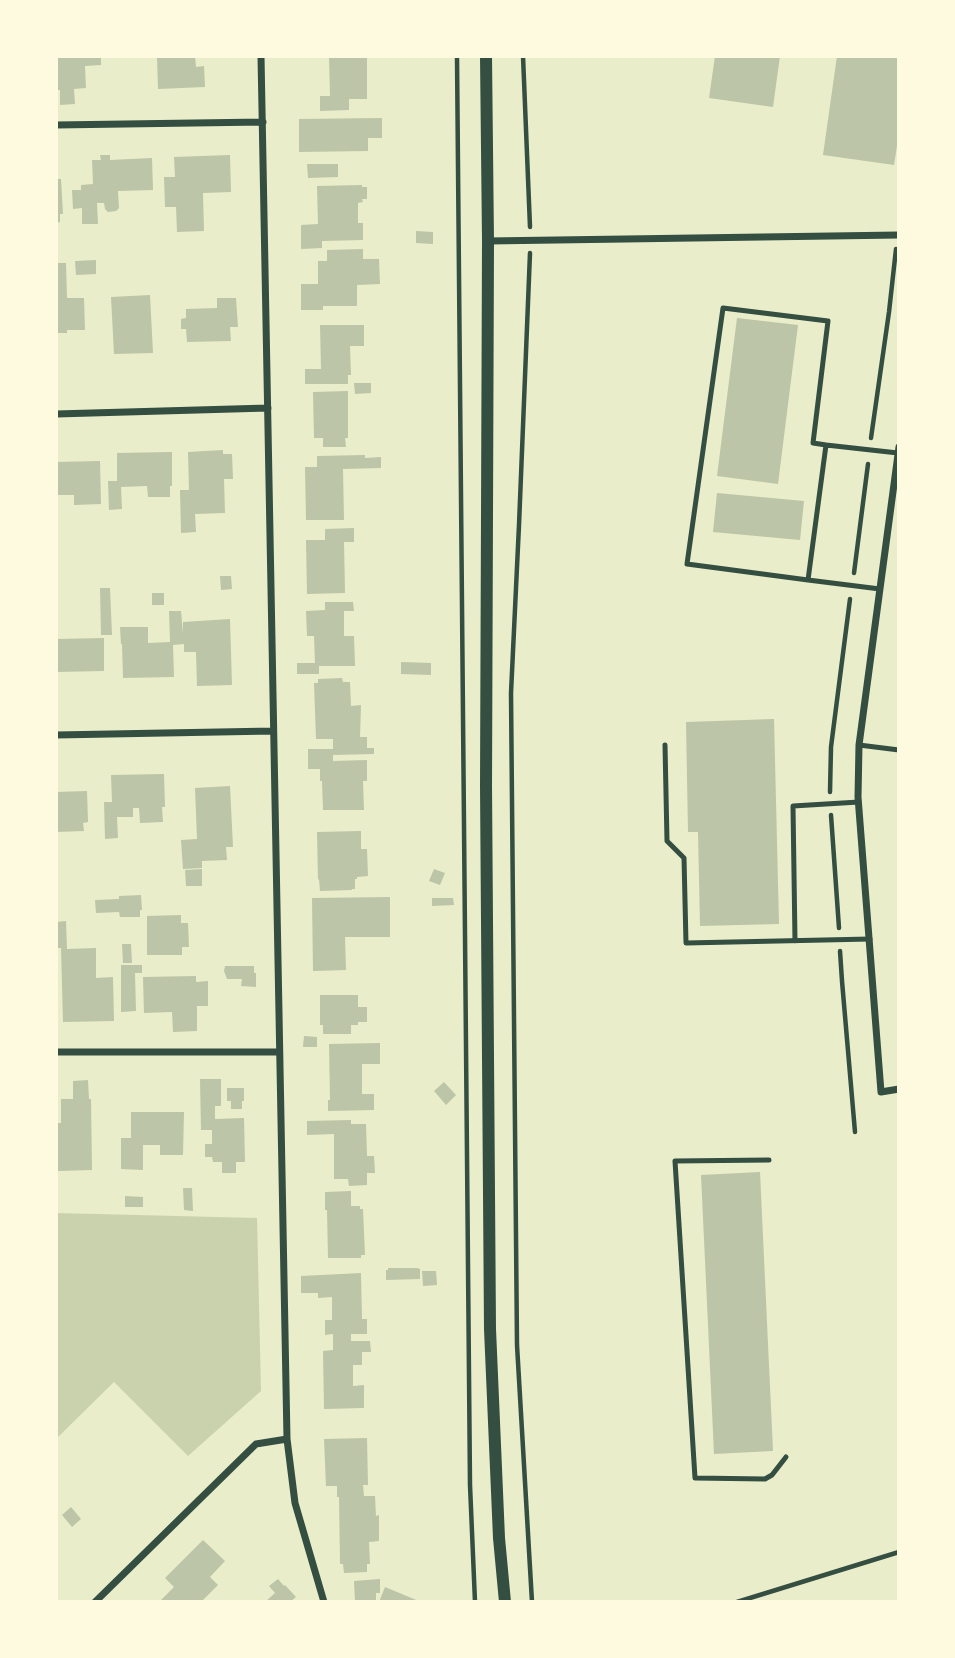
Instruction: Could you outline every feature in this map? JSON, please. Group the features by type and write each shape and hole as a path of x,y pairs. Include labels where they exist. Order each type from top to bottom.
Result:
{"street":[{"path":"261,56 287,1439 295,1503 324,1602"},
{"path":"486,56 489,1329 499,1538 505,1602"},
{"path":"56,125 262,122"},
{"path":"488,241 899,235"},
{"path":"56,414 268,408"},
{"path":"899,450 895,502 859,745 859,802 881,1092 899,1089"},
{"path":"56,735 273,731"},
{"path":"56,1052 279,1052"},
{"path":"95,1602 256,1444 287,1439"}],"lane":[{"path":"880,589 687,564 723,308 828,321 813,443 899,450"},
{"path":"808,580 826,445"},
{"path":"665,745 667,841 684,858 686,943 870,939"},
{"path":"859,745 899,750"},
{"path":"795,941 793,806 859,802"},
{"path":"769,1160 676,1161 695,1478 765,1479 772,1475 786,1457"}],"path":[{"path":"457,56 470,1485 475,1602"},
{"path":"523,56 530,240 511,692 517,1345 532,1602"},
{"path":"737,1602 899,1552"}],"green space":[{"path":"56,1213 257,1218 261,1391 188,1456 114,1382 56,1439"}],"building":[{"path":"56,56 101,56 101,65 85,66 86,88 74,89 75,104 60,105 60,90 56,90"},
{"path":"157,56 195,56 196,67 204,66 205,87 158,89"},
{"path":"329,56 367,56 367,99 349,99 349,110 320,111 320,96 330,96"},
{"path":"715,56 780,56 773,107 709,98"},
{"path":"837,56 899,56 899,133 894,165 823,155"},
{"path":"382,118 382,138 368,138 368,151 299,152 299,119"},
{"path":"100,155 110,155 110,160 152,158 153,190 118,191 119,208 116,211 108,212 104,203 97,203 98,224 82,224 82,208 73,209 72,190 81,190 81,185 93,184 92,160 101,160"},
{"path":"230,155 231,192 203,193 204,231 177,232 176,207 165,207 164,177 175,177 174,157"},
{"path":"307,164 338,164 338,177 308,178"},
{"path":"56,179 61,179 63,214 60,214 60,222 56,223"},
{"path":"317,186 367,187 367,199 358,203 358,223 363,223 363,240 322,241 322,248 301,249 301,225 318,224"},
{"path":"416,231 433,232 433,244 416,243"},
{"path":"363,249 363,259 379,259 380,284 357,285 357,306 323,306 323,310 301,310 301,284 318,284 318,261 327,261 327,250"},
{"path":"96,260 96,274 76,275 75,261"},
{"path":"56,263 66,263 67,298 84,298 85,330 56,333"},
{"path":"150,295 153,353 114,354 111,297"},
{"path":"217,298 236,298 238,327 230,327 231,341 187,342 186,329 181,329 181,319 186,318 186,309 217,308"},
{"path":"737,318 798,325 778,484 717,476"},
{"path":"320,325 364,325 364,346 350,346 351,375 348,375 348,384 305,384 305,369 321,369"},
{"path":"354,383 371,383 371,393 355,394"},
{"path":"348,391 346,447 323,447 323,438 314,438 313,392"},
{"path":"223,450 223,454 232,454 233,479 224,479 225,513 195,514 196,532 181,533 180,490 189,490 188,452"},
{"path":"172,452 170,497 148,497 147,486 121,487 122,509 109,510 108,481 117,481 117,453"},
{"path":"365,455 365,458 381,457 381,468 343,469 344,520 306,520 305,467 317,467 317,456"},
{"path":"100,461 101,504 74,505 74,495 56,495 56,462"},
{"path":"717,493 804,501 800,540 713,532"},
{"path":"354,528 354,542 344,542 345,593 307,594 306,540 325,540 325,529"},
{"path":"220,576 231,576 232,589 221,590"},
{"path":"100,588 110,588 112,635 101,635"},
{"path":"152,593 164,593 164,605 152,605"},
{"path":"325,602 353,602 354,611 344,611 344,636 354,636 355,666 319,666 319,674 297,674 297,663 315,663 314,636 307,636 306,611 325,610"},
{"path":"169,611 181,611 183,634 183,622 230,619 232,685 197,686 196,652 184,652 184,644 173,645 174,677 123,678 120,627 148,627 148,643 170,642"},
{"path":"104,638 104,671 56,672 56,639"},
{"path":"401,662 431,663 431,675 401,674"},
{"path":"342,678 343,682 350,682 351,706 361,705 360,737 367,737 367,748 374,748 374,754 333,755 333,761 367,760 367,781 363,781 364,810 323,810 320,769 308,769 308,749 333,749 333,739 316,739 314,683 318,683 318,679"},
{"path":"774,719 779,924 700,926 698,832 688,832 686,722"},
{"path":"164,774 163,822 140,823 139,808 133,808 133,817 117,817 118,838 105,839 104,802 112,802 111,775"},
{"path":"230,786 233,847 226,847 227,860 202,861 202,868 183,869 181,840 197,839 195,788"},
{"path":"87,791 88,822 83,823 84,831 56,832 56,792"},
{"path":"361,831 361,849 367,849 368,876 357,877 355,889 352,890 320,891 317,832"},
{"path":"202,869 202,886 186,886 185,870"},
{"path":"434,869 445,873 440,885 429,881"},
{"path":"141,895 140,917 120,917 119,912 96,913 95,900"},
{"path":"390,897 390,937 345,937 346,970 313,971 312,898"},
{"path":"432,898 453,898 454,905 432,906"},
{"path":"181,915 181,923 188,923 189,947 182,947 182,955 147,955 147,916"},
{"path":"66,921 67,949 96,948 96,978 113,977 114,1021 63,1022 61,948 56,948 56,922"},
{"path":"122,944 131,944 132,963 123,963"},
{"path":"121,965 142,965 142,973 135,973 136,1011 121,1012"},
{"path":"225,966 254,966 256,987 241,986 242,979 227,979"},
{"path":"196,976 196,982 208,981 208,1006 197,1006 197,1031 173,1032 172,1012 144,1013 143,977"},
{"path":"320,995 358,995 358,1007 367,1007 367,1022 351,1025 351,1034 323,1034 323,1025 320,1025"},
{"path":"304,1036 317,1037 317,1047 303,1047"},
{"path":"380,1043 380,1064 362,1064 362,1094 374,1094 374,1110 328,1111 329,1044"},
{"path":"200,1079 221,1079 221,1106 215,1106 215,1119 244,1118 245,1162 236,1162 236,1173 222,1173 222,1162 213,1162 212,1157 205,1157 205,1144 212,1144 212,1130 201,1130"},
{"path":"88,1080 91,1099 92,1170 57,1171 56,1123 61,1123 61,1099 73,1099 73,1081"},
{"path":"444,1082 456,1095 446,1105 434,1091"},
{"path":"227,1088 244,1088 242,1109 231,1109 231,1101 227,1101"},
{"path":"131,1112 184,1112 183,1155 160,1155 160,1145 143,1145 143,1170 121,1169 121,1138 131,1138"},
{"path":"351,1120 351,1124 366,1124 367,1156 374,1156 375,1173 367,1173 367,1185 349,1186 348,1179 334,1179 334,1134 307,1135 307,1121"},
{"path":"760,1172 773,1451 714,1454 701,1175"},
{"path":"183,1188 192,1188 193,1211 184,1210"},
{"path":"351,1191 351,1206 360,1206 360,1209 363,1209 365,1255 361,1255 361,1258 328,1258 325,1192"},
{"path":"125,1196 143,1197 143,1207 125,1207"},
{"path":"388,1268 420,1269 420,1279 386,1280"},
{"path":"422,1271 436,1271 437,1285 423,1286"},
{"path":"361,1273 362,1319 367,1319 367,1334 351,1334 351,1341 370,1341 371,1352 362,1352 362,1365 353,1365 353,1386 364,1385 364,1408 324,1409 323,1351 333,1350 333,1334 325,1335 325,1320 332,1320 332,1297 318,1298 318,1293 301,1293 301,1276"},
{"path":"367,1438 368,1485 363,1485 364,1496 375,1496 376,1516 379,1515 379,1541 369,1542 370,1564 367,1564 367,1572 344,1573 343,1564 340,1564 339,1497 337,1486 326,1486 324,1439"},
{"path":"71,1507 81,1519 72,1527 62,1515"},
{"path":"203,1540 225,1561 210,1577 218,1585 201,1602 159,1602 174,1587 165,1578"},
{"path":"278,1579 296,1597 290,1602 265,1602 275,1593 269,1586"},
{"path":"380,1579 380,1593 376,1593 376,1602 355,1602 354,1581"},
{"path":"385,1587 421,1602 379,1602"}]}
